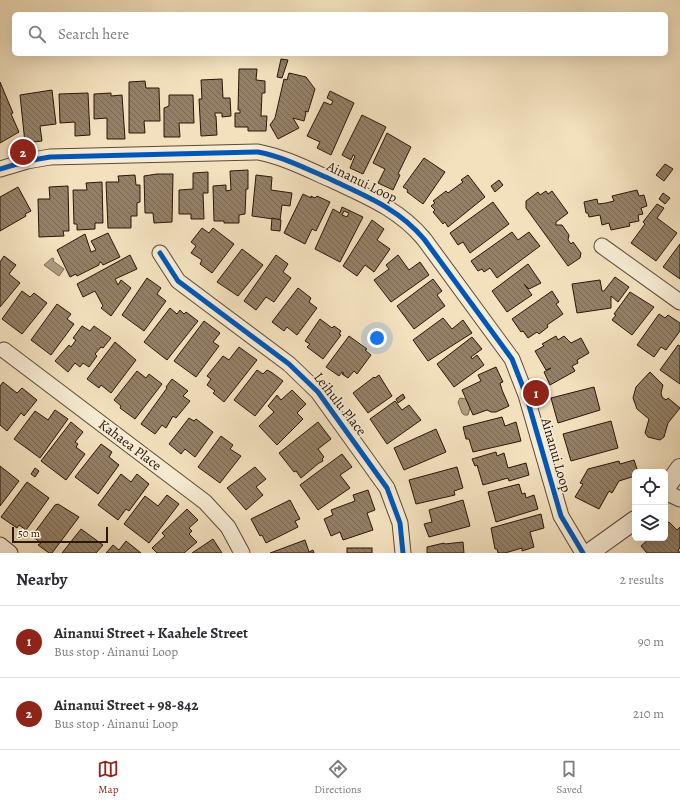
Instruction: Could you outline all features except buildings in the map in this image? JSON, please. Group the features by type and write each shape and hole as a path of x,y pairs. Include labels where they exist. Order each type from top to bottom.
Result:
{"street":[{"name":"Ainanui Loop","path":"0,169 27,160 50,157 258,152 290,161 391,209 411,225 424,239 512,359 526,395 561,516 583,553"},
{"path":"602,246 680,302"},
{"name":"Leihulu Place","path":"160,253 178,281 289,364 318,392 387,488 400,523 403,553"},
{"name":"Kahaea Place","path":"4,350 205,502 228,527 242,553"},
{"path":"668,486 680,468"},
{"path":"668,493 680,499"},
{"path":"589,553 632,522"},
{"path":"0,545 10,553"}],"shaded area":[{"path":"52,258 54,259 53,261 64,269 59,276 44,265"},
{"path":"460,398 466,399 470,408 468,415 464,415 462,413 458,402"}],"cycle path":[{"path":"0,169 27,161 50,157 258,152 286,160 332,180 393,211 404,219 424,239 512,359 526,395 561,516 583,553"},
{"path":"160,253 178,281 289,364 318,392 387,488 400,523 403,553"}],"place":[{"name":"Ainanui Street + 98-842","path":"23,152"},
{"name":"Ainanui Street + Kaahele Street","path":"536,393"}]}
